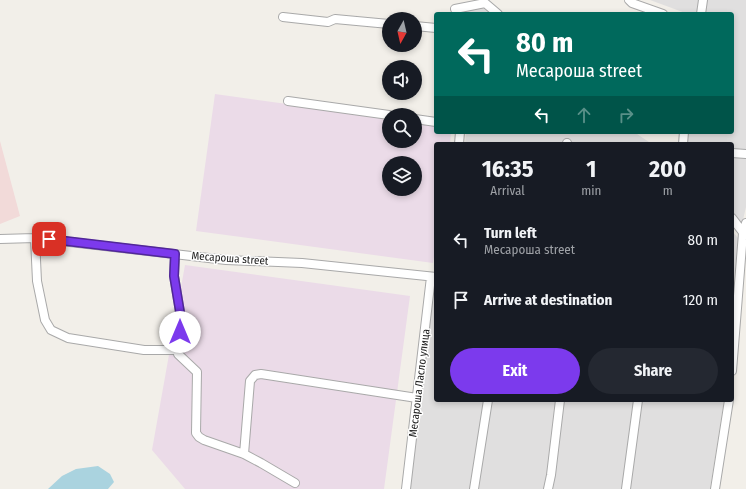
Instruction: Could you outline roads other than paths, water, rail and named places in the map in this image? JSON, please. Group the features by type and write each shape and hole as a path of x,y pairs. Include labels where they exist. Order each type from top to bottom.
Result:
{"street":[{"path":"453,0 455,11 485,3 496,12"},
{"path":"629,0 632,3 657,12"},
{"path":"701,12 703,0"},
{"path":"283,17 328,22 335,19 382,23"},
{"path":"422,27 434,28"},
{"path":"288,101 382,114"},
{"path":"422,120 434,122"},
{"path":"734,153 746,154"},
{"path":"734,221 745,235"},
{"path":"734,350 746,222"},
{"path":"35,238 37,281 45,320 51,330 68,338 144,350 178,350"},
{"name":"Месароша street","path":"0,239 35,238 226,260 302,263 434,277"},
{"path":"175,254 174,276 182,324 178,354 197,372 196,433 199,437 213,444 244,454 294,483"},
{"name":"Месароша Ласло улица","path":"406,489 434,277"},
{"path":"244,454 250,381 255,375 261,374 417,398"},
{"path":"474,489 488,402"},
{"path":"548,489 560,402"},
{"path":"626,489 638,402"},
{"path":"715,489 729,402"}],"water":[{"path":"98,466 110,474 114,482 108,489 48,489 62,476 76,469"}]}
